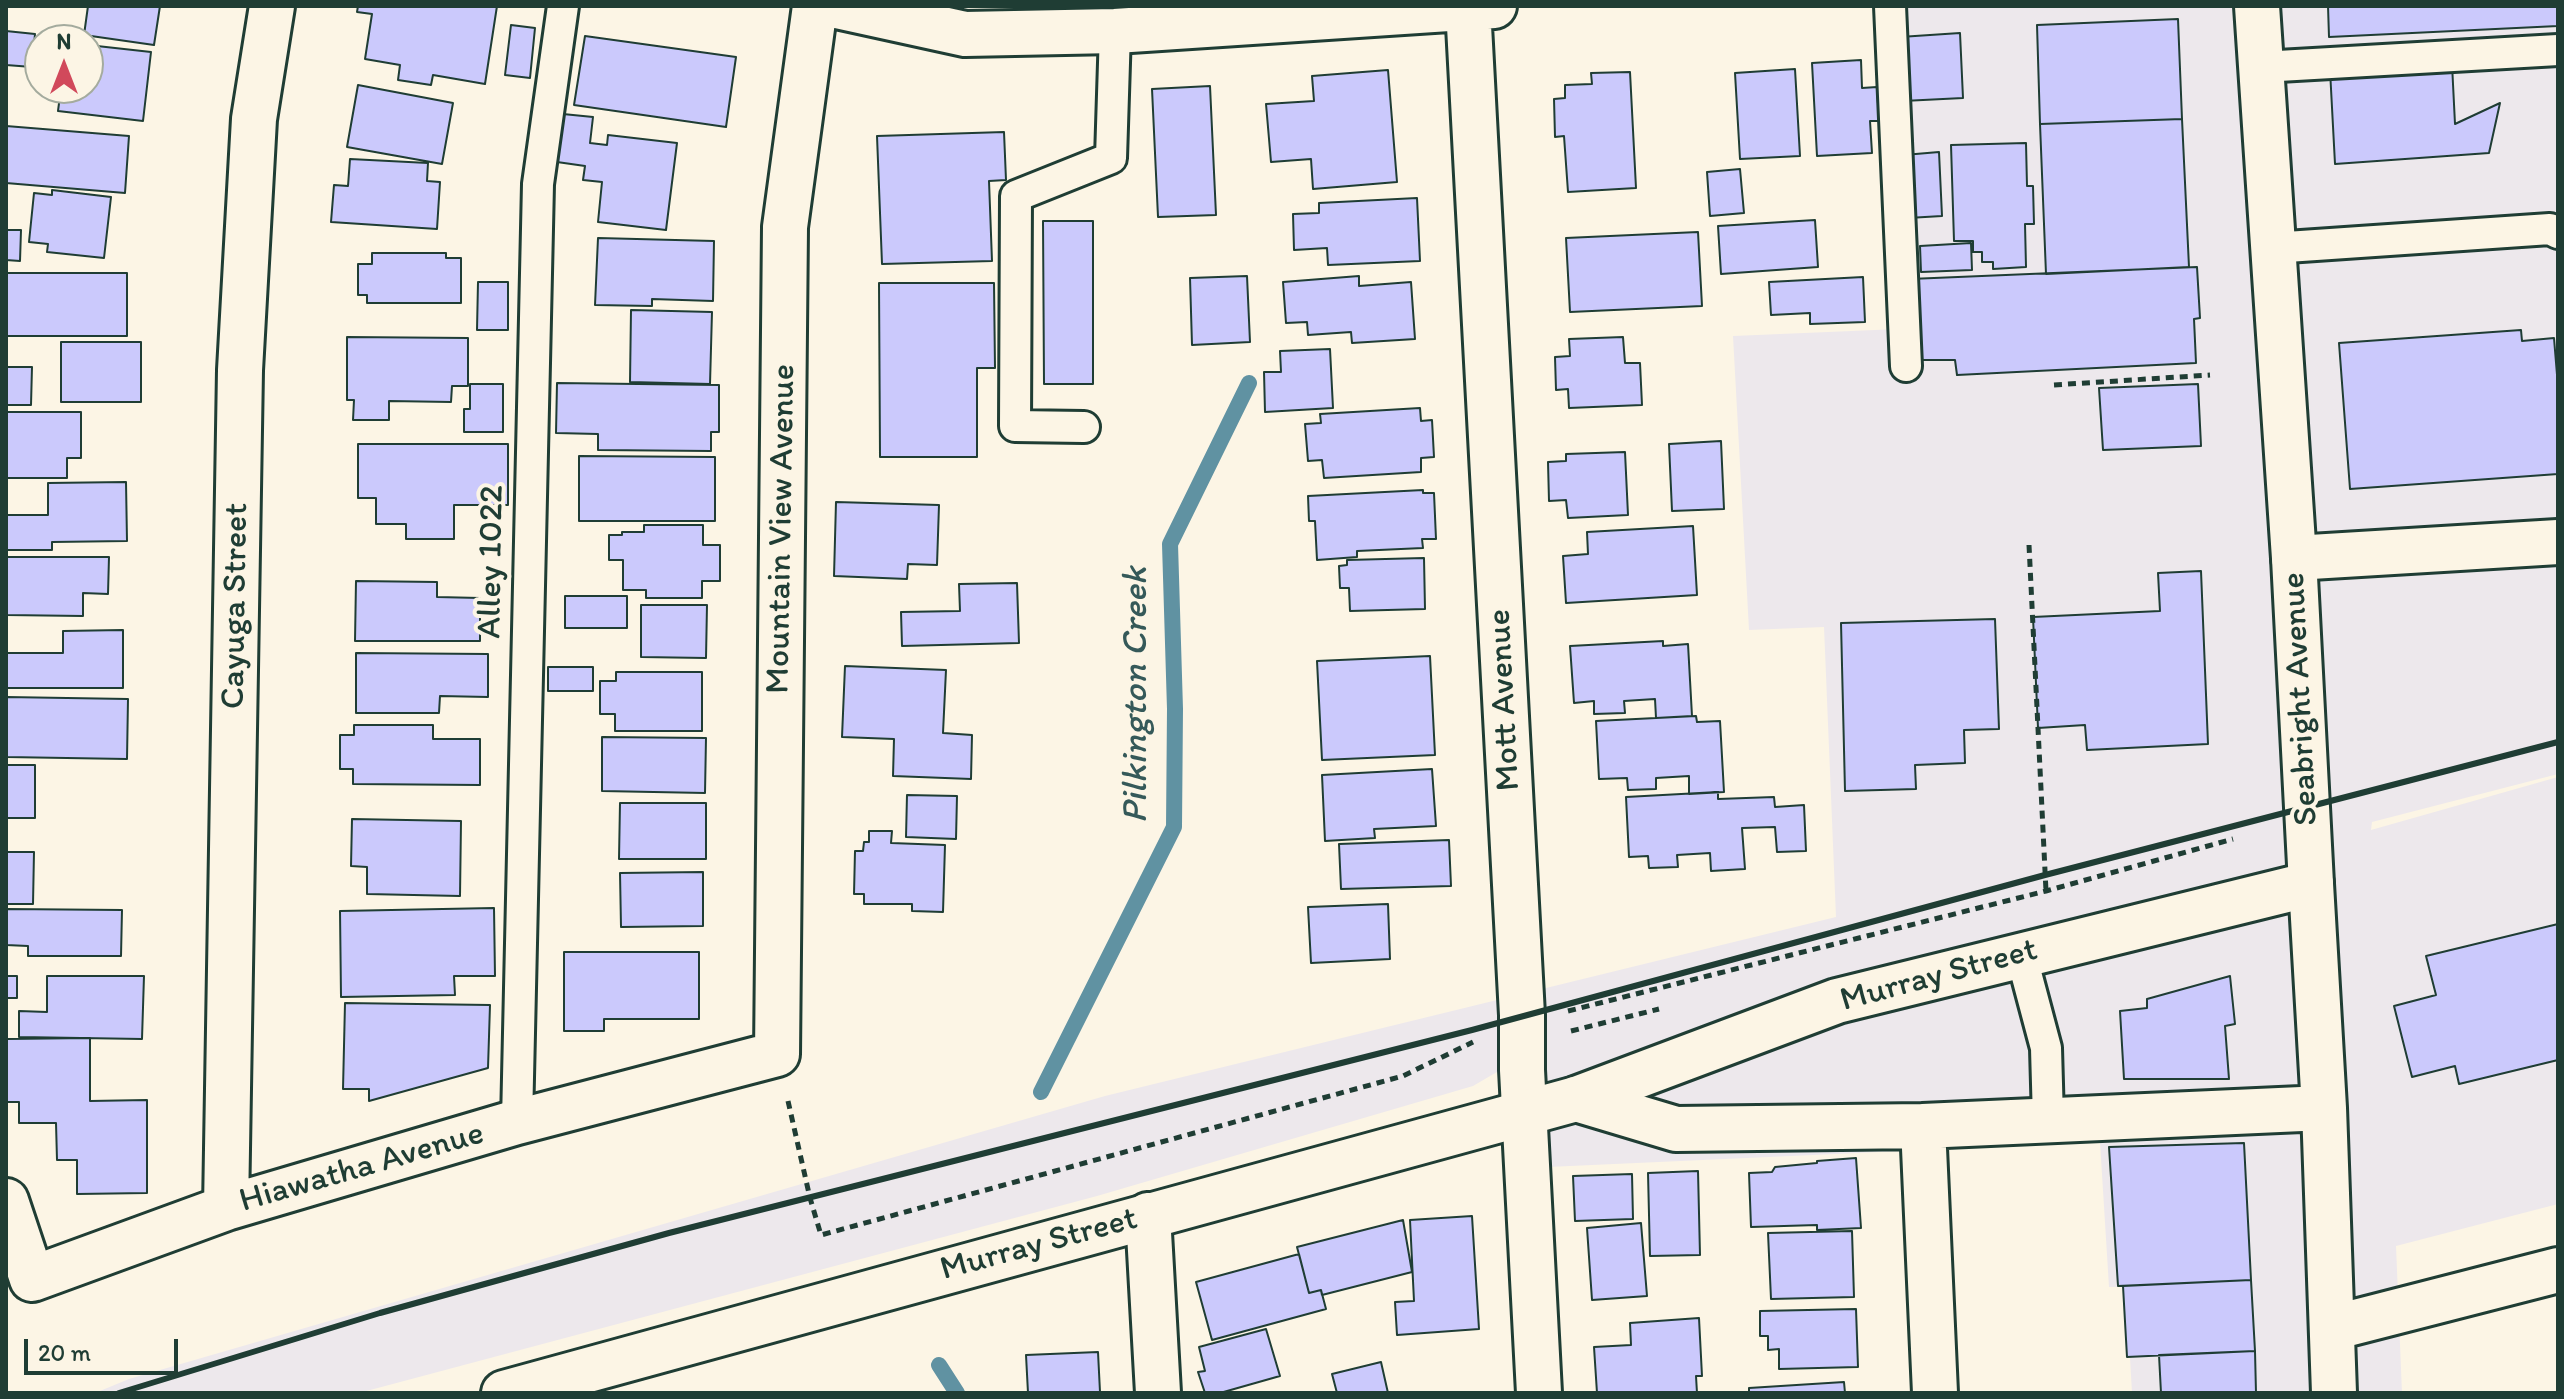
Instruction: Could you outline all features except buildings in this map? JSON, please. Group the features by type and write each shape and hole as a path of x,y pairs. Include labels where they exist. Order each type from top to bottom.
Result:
{"street":[{"name":"Cayuga Street","path":"226,1208 240,370 254,119 272,6"},
{"name":"Mountain View Avenue","path":"777,1054 785,227 815,6"},
{"path":"837,6 965,34 1115,31 1481,7"},
{"name":"Seabright Avenue","path":"2257,6 2294,558 2324,1108 2334,1393"},
{"name":"Mott Avenue","path":"1481,7 1538,1015 1524,1113 1539,1393"},
{"path":"2294,558 2558,542"},
{"name":"Murray Street","path":"504,1393 562,1385 1148,1215 1576,1099 1837,1001 2311,884"},
{"name":"Hiawatha Avenue","path":"6,1201 32,1279 226,1208 517,1122 777,1054"},
{"path":"1576,1099 1676,1129 1923,1126 2324,1108"},
{"path":"1923,1126 1935,1393"},
{"path":"1148,1215 1158,1393"},
{"path":"2332,1328 2558,1270"}],"lane":[{"name":"Alley 1022","path":"517,1122 538,184 563,6"},
{"path":"1890,6 1906,366"},
{"path":"1084,427 1015,426 1016,196 1111,158 1115,31"},
{"path":"2261,67 2558,50"},
{"path":"2272,248 2550,229 2558,233"},
{"path":"2021,954 2046,1048 2048,1120"}],"path":[{"path":"2054,385 2210,375"},
{"path":"2029,545 2046,891"},
{"path":"1538,1015 2046,891 2233,839"},
{"path":"1570,1032 1659,1009"},
{"path":"777,1054 821,1235 1403,1076 1473,1042"}],"shaded area":[{"path":"1881,6 2558,6 2558,774 2372,822 2371,830 2558,777 2558,1204 2396,1246 2402,1393 2132,1393 2126,1287 2109,1287 2100,1142 1548,1167 1538,1048 1473,1086 1097,1196 359,1393 95,1393 129,1379 1105,1096 1836,917 1824,627 1749,630 1733,336 1899,329"}],"waterway":[{"name":"Pilkington Creek","path":"1041,1092 1174,827 1175,709 1170,544 1249,383"},
{"name":"Pilkington Creek","path":"939,1365 957,1393"}],"railway":[{"path":"119,1393 380,1313 669,1233 1472,1030 2045,875 2558,742"}]}
